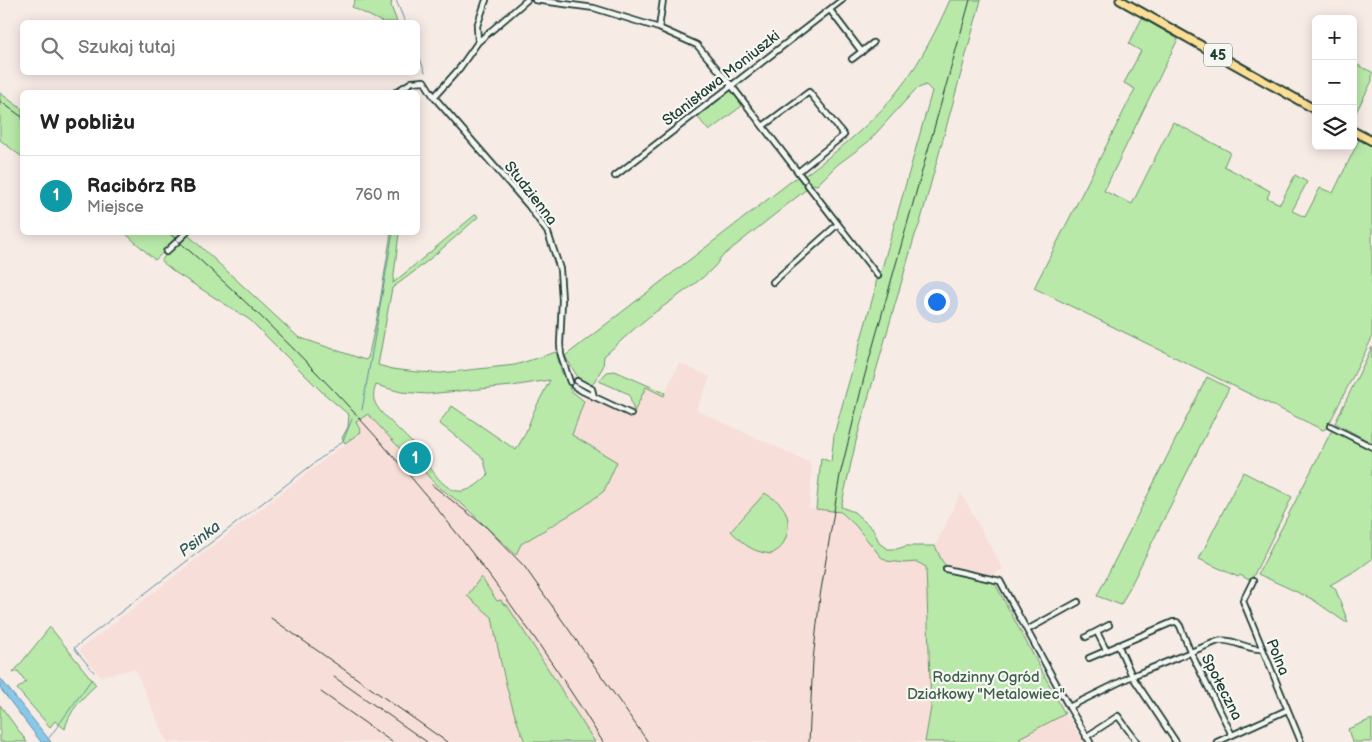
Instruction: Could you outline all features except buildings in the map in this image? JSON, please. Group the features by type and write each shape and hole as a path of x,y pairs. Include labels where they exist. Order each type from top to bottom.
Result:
{"main road":[{"name":"45","path":"1124,1 1312,108"},
{"path":"1357,133 1372,141"}],"street":[{"path":"478,42 477,26 486,0"},
{"path":"434,97 459,69 478,42 527,0"},
{"path":"534,0 594,8 659,28 698,45 878,276"},
{"path":"659,28 664,0"},
{"name":"Stanisława Moniuszki","path":"615,176 842,0"},
{"path":"830,10 862,52"},
{"path":"852,59 873,43"},
{"name":"Studzienna","path":"399,90 412,82 424,81 434,97 528,205 548,233 560,270 562,300 560,344 561,355 567,372 574,382 592,389 594,397 631,414"},
{"path":"763,126 809,92 844,135 798,172"},
{"path":"773,282 838,224"},
{"path":"166,252 183,235"},
{"path":"1330,426 1372,447"},
{"path":"946,569 1000,581 1090,742"},
{"name":"Polna","path":"1253,581 1243,602 1301,742"},
{"path":"1027,630 1078,602"},
{"name":"Społeczna","path":"1118,645 1175,621 1180,626 1190,651 1232,735"},
{"path":"1086,637 1109,625"},
{"path":"1096,632 1106,650"},
{"path":"1069,707 1132,676 1190,651 1222,640 1230,641 1253,650 1262,649"},
{"path":"1089,658 1118,645 1132,676 1176,742"},
{"path":"1217,742 1287,710"},
{"path":"1086,737 1118,716 1137,742"}],"shaded area":[{"path":"679,363 710,377 696,410 809,462 812,470 809,508 840,512 855,525 881,557 887,561 917,562 926,567 931,707 925,742 595,742 515,617 498,601 467,596 492,617 502,671 518,726 525,742 167,742 135,669 100,676 79,650 360,432 355,422 367,414 407,456 413,451 424,463 420,467 436,485 463,505 516,555 521,544 583,507 604,491 617,463 572,435 586,396 632,416 646,387 664,395"},
{"path":"961,493 1003,569 989,577 948,568 942,561 935,546"},
{"path":"1065,714 1086,742 1022,742 1019,738"}],"green space":[{"path":"355,0 392,0 391,6 396,20 378,20 352,7"},
{"name":"Rodzinny Ogród Działkowy \"Metalowiec\"","path":"950,0 981,0 920,223 857,437 841,507 854,512 873,529 880,544 888,549 906,546 935,546 942,561 948,568 993,580 1065,714 1019,738 1022,742 925,742 931,707 926,567 917,562 887,561 881,557 855,525 841,512 816,509 821,458 831,462 834,435 875,290 877,276 881,272 932,91 926,85 916,89 868,142 837,165 817,185 809,183 804,176 857,134 892,97 923,54"},
{"path":"1142,18 1178,39 1104,191 1132,204 1173,122 1230,152 1224,166 1270,191 1267,198 1280,204 1295,175 1307,182 1292,211 1305,217 1320,188 1333,193 1354,150 1357,150 1360,138 1372,145 1372,338 1327,428 1323,430 1034,288 1135,89 1124,83 1141,51 1129,44"},
{"path":"1357,65 1372,72 1372,81 1357,110"},
{"path":"731,88 743,105 709,131 696,115"},
{"path":"0,93 20,108 20,155 0,140"},
{"path":"798,176 808,188 720,258 709,272 645,320 604,356 603,367 592,385 579,379 565,356"},
{"path":"476,214 478,217 425,263 392,288 378,365 392,369 441,373 515,365 556,352 562,373 569,384 570,390 584,401 572,435 617,462 604,491 583,507 521,544 516,555 463,505 436,485 420,467 423,463 413,451 407,456 368,414 356,422 361,432 345,443 342,438 348,427 349,415 321,391 250,320 176,273 161,261 167,253 188,235 298,337 365,360 368,358 379,308 391,235 399,235 393,283","holes":["550,380 516,450 452,406 439,423 483,458 488,475 468,490 454,490 438,478 422,455 375,404 374,394 376,385 401,392 427,394 512,386"]},
{"path":"127,235 182,235 155,260"},
{"path":"1372,347 1372,443 1335,423"},
{"path":"615,371 665,393 664,396 646,387 634,412 629,394 599,381 607,372"},
{"path":"1207,377 1229,388 1121,605 1097,596"},
{"path":"1332,430 1372,450 1372,559 1330,585 1335,588 1348,622 1345,622 1312,599 1258,574"},
{"path":"1243,472 1292,497 1251,581 1199,559"},
{"path":"765,493 781,505 788,520 788,531 784,542 772,554 759,552 749,547 731,531"},
{"path":"481,577 497,601 501,600 503,604 507,605 595,742 525,742 509,696 492,617 467,596"},
{"path":"50,627 96,685 73,710 65,729 55,721 50,727 17,689 26,682 18,671 13,673"},
{"path":"0,705 27,742 0,742"},
{"path":"1372,719 1372,742 1352,742 1348,729"}],"water":[{"path":"0,678 51,742 41,742 0,688"}],"waterway":[{"name":"Psinka","path":"396,0 404,20"},
{"name":"Psinka","path":"420,58 425,72"},
{"name":"Psinka","path":"407,90 414,86"},
{"name":"Psinka","path":"362,410 392,235"},
{"name":"Psinka","path":"94,672 74,648 343,441 352,419"},
{"name":"Psinka","path":"49,738 91,680"}],"railway":[{"path":"809,742 813,660 820,596 840,475 864,378 970,0"},
{"path":"0,101 20,116"},
{"path":"171,235 231,288 292,347 405,470 459,535 509,602 603,742"},
{"path":"432,485 486,527 524,566 648,742"},
{"path":"271,618 447,742"},
{"path":"334,677 427,742"},
{"path":"321,692 392,742"}],"place":[{"name":"Racibórz RB","path":"415,458"}]}
